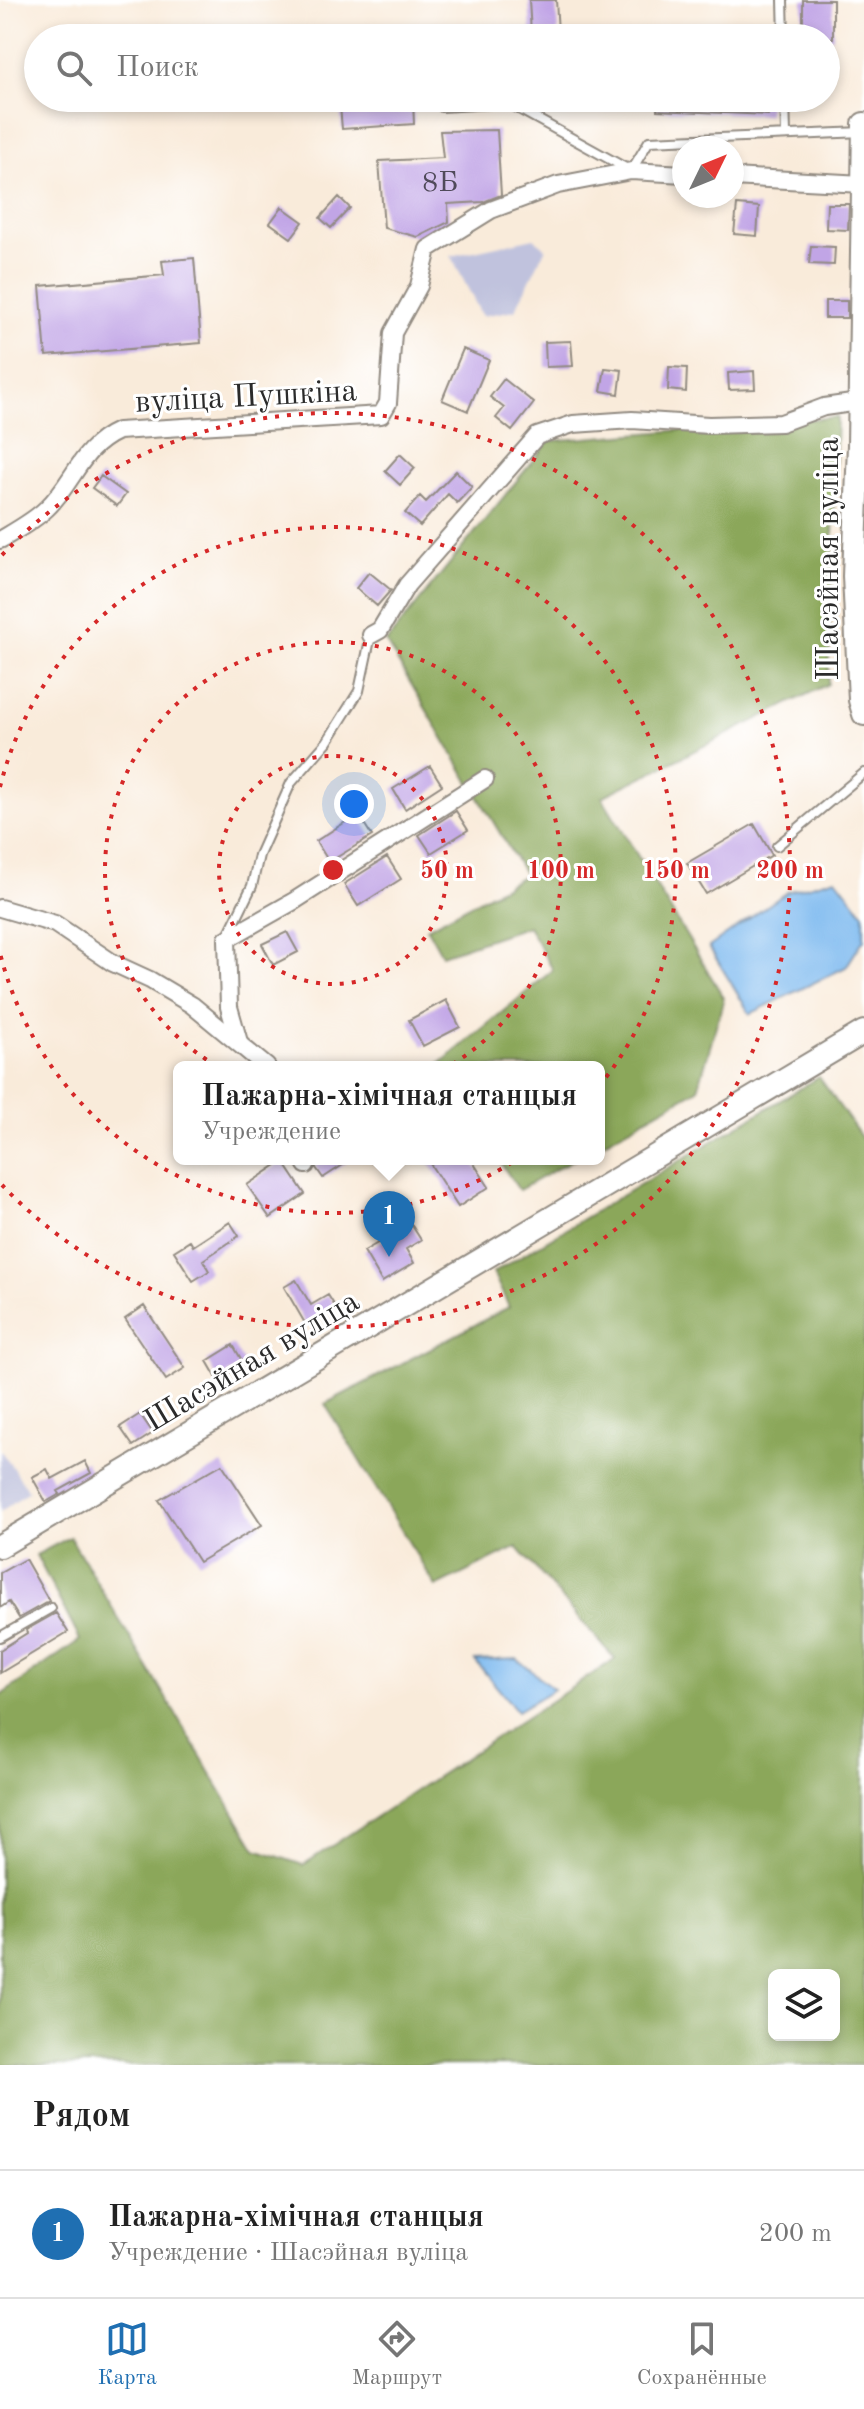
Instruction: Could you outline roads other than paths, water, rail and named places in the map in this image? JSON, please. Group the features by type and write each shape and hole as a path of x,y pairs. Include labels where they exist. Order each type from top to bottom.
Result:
{"main road":[{"name":"Шасэйная вуліца","path":"864,124 859,402 861,446 854,576 860,700 864,714"},
{"name":"Шасэйная вуліца","path":"0,1546 864,1032"}],"street":[{"name":"вуліца Пушкіна","path":"0,540 46,510 88,451 102,438 118,431 381,415 388,403 393,333 419,286 428,249 491,210 558,185 631,171 672,173"},
{"path":"744,178 863,184"},
{"name":"Шасэйная вуліца","path":"371,635 380,630 407,585 537,436 573,424 632,420 709,425 781,423 824,407 859,402"},
{"path":"239,1042 229,1007 227,939 294,901 485,779"},
{"path":"0,908 55,924 113,963 192,1005 260,1061"}],"lane":[{"path":"783,0 784,24"},
{"path":"524,112 631,171 649,141 864,132"},
{"path":"785,112 786,134"},
{"path":"227,939 252,886 259,855 291,783 327,742 359,691 371,635"},
{"path":"777,846 864,773"},
{"path":"0,1637 51,1608"}],"water":[{"path":"836,878 864,914 864,939 846,967 750,1014 709,947 787,892"},
{"path":"517,1659 554,1689 517,1711 475,1661"}],"place":[{"name":"Пажарна-хімічная станцыя","path":"389,1257"}]}
